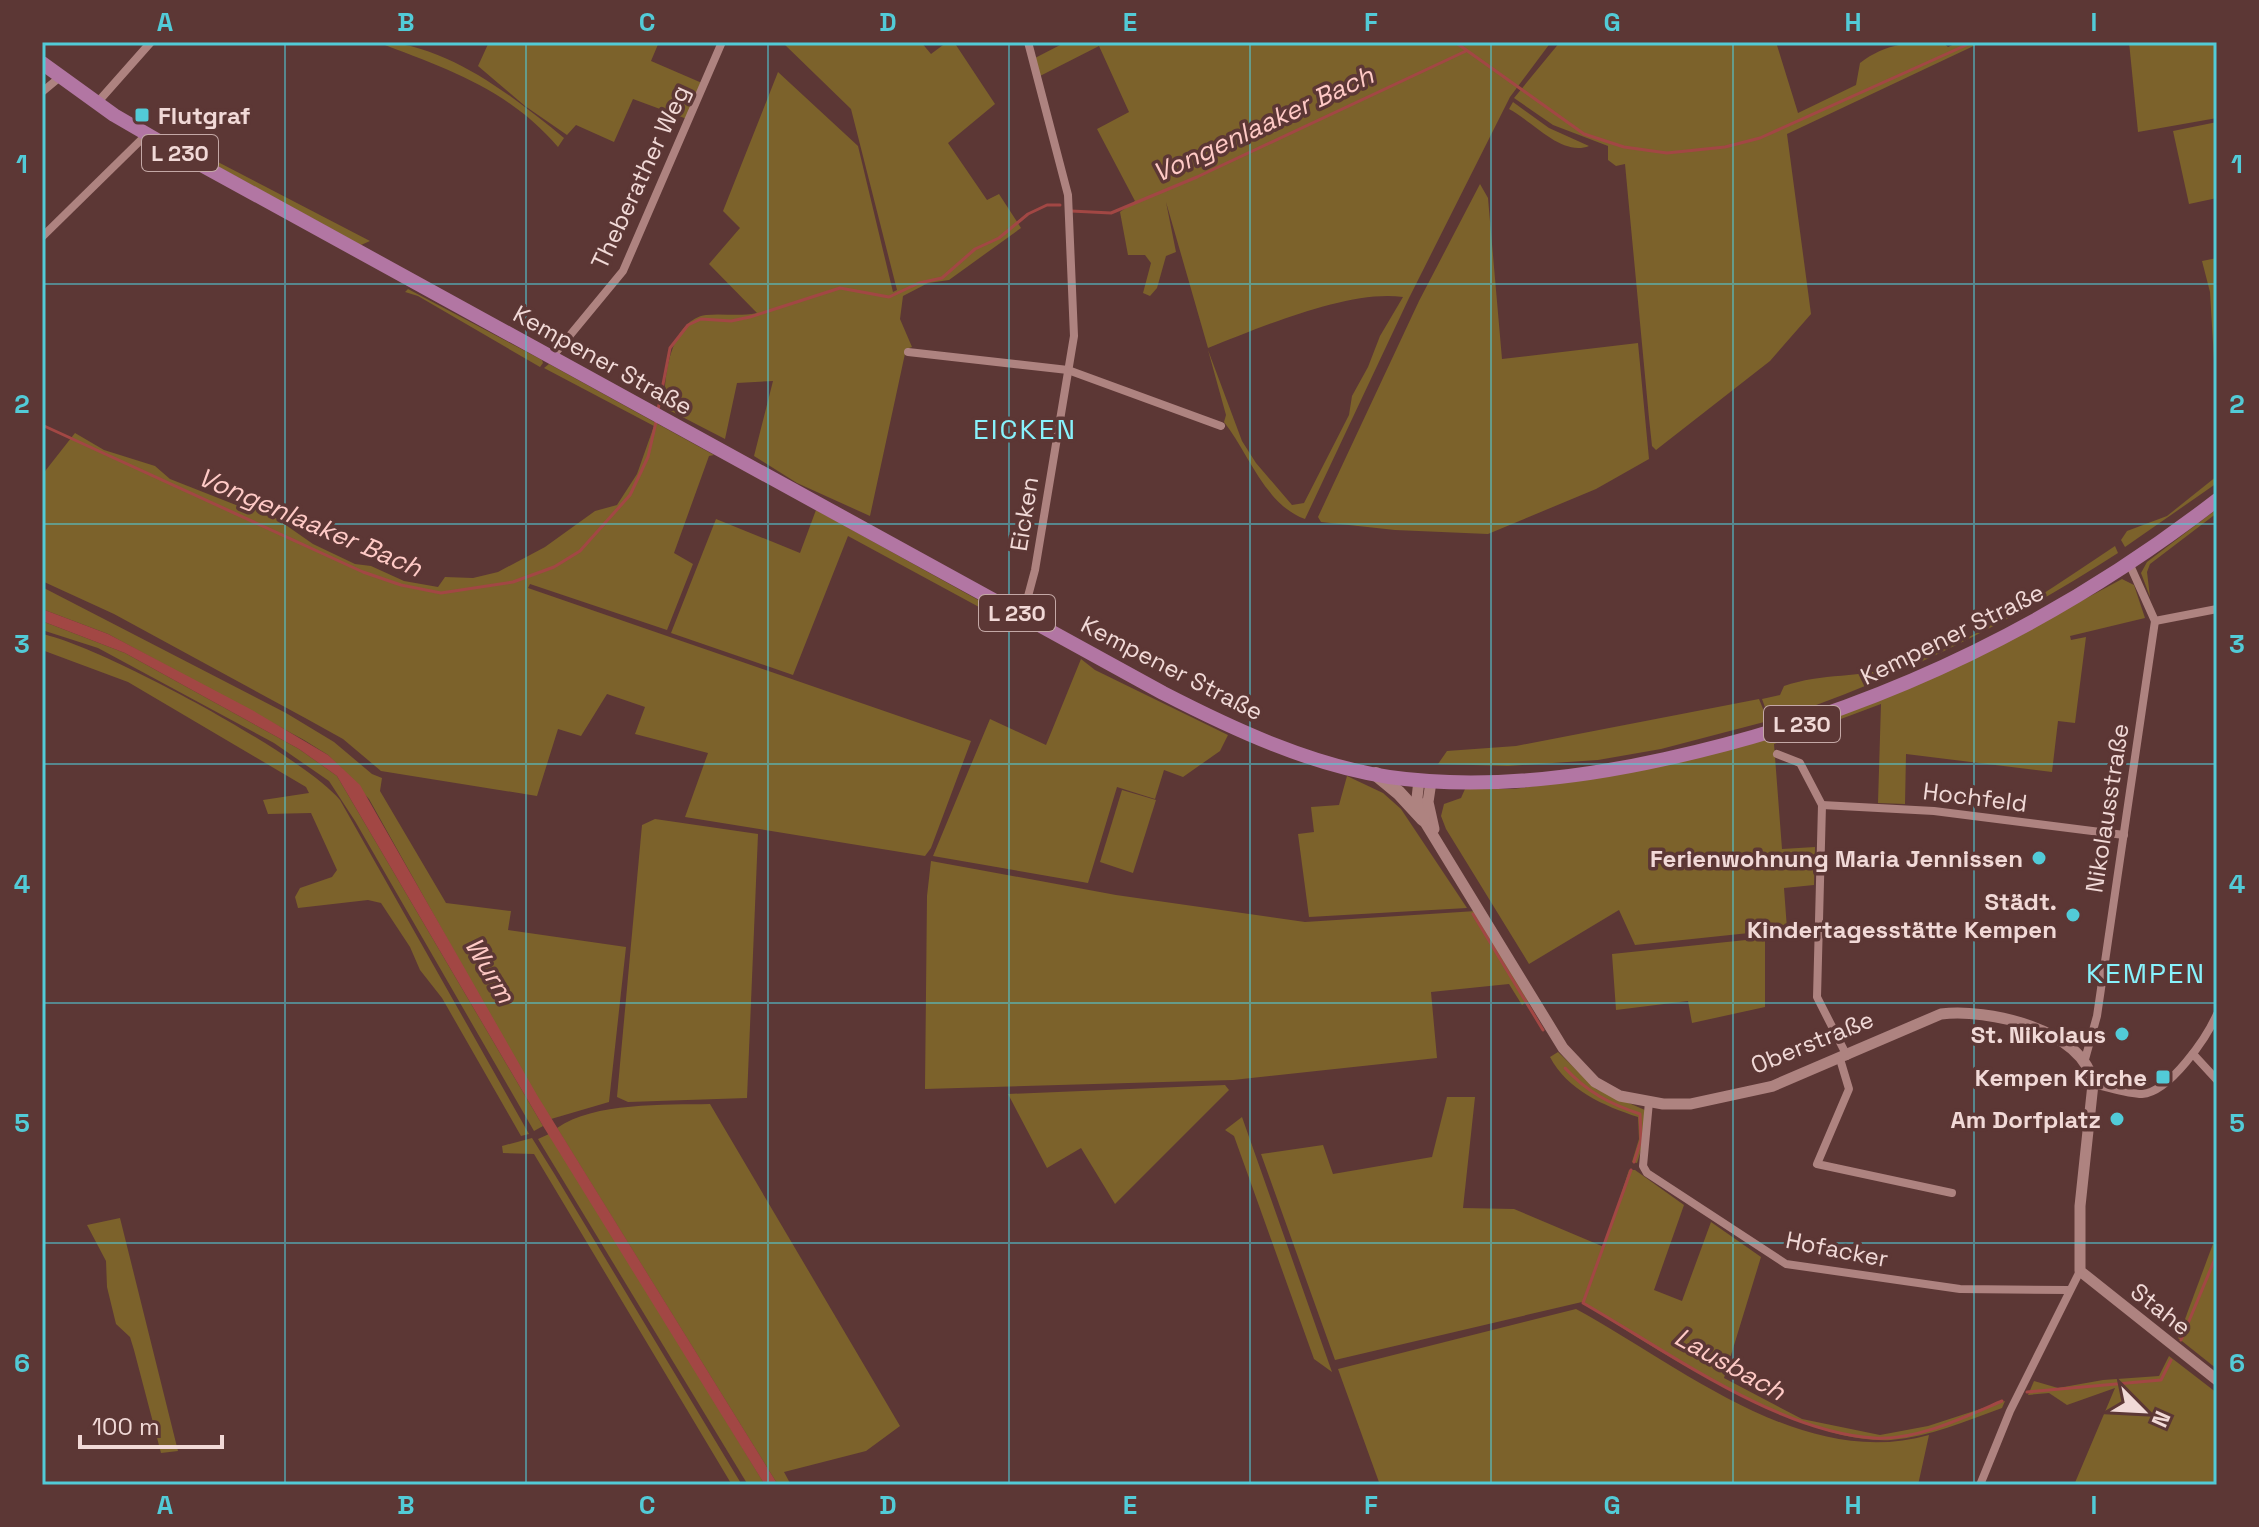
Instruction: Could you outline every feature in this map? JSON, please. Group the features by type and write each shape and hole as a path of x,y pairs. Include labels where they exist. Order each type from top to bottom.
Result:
{"main road":[{"name":"Kempener Straße","path":"42,63 147,134 1219,720 1290,750 1376,774 1425,781 1535,779 1613,769 1733,743 1808,722 1888,692 2005,637 2129,563 2217,500"},
{"path":"1376,774 1423,819"}],"street":[{"path":"97,103 151,42"},
{"name":"Theberather Weg","path":"552,357 623,271 722,42"},
{"name":"Eicken","path":"1023,615 1035,570 1074,336 1069,210 1028,42"},
{"path":"42,92 60,77"},
{"path":"42,237 147,134"},
{"path":"908,352 1068,370 1221,426"},
{"path":"2129,563 2155,621 2217,609"},
{"name":"Nikolausstraße","path":"2084,1063 2097,1016 2155,621"},
{"path":"1777,754 1800,763 1822,805 1817,997 1844,1057 1849,1089 1817,1164 1952,1193"},
{"path":"1425,781 1417,798 1423,819 1441,844"},
{"path":"1425,781 1430,819 1441,844"},
{"name":"Hochfeld","path":"1822,805 1934,811 2124,835"},
{"name":"Oberstraße","path":"1441,844 1563,1048 1584,1072 1605,1088 1649,1102 1690,1104 1773,1086 1933,1016 1970,1011 1997,1015 2044,1032 2084,1063 2093,1084"},
{"path":"1980,1485 2010,1411 2080,1271 2080,1206 2093,1084 2145,1093 2156,1090 2193,1054 2217,1014"},
{"path":"2193,1054 2217,1080"},
{"name":"Hofacker","path":"1649,1102 1643,1166 1647,1173 1786,1264 1960,1289 2068,1290"},
{"name":"Stahe","path":"2080,1271 2217,1380"}],"shaded area":[{"path":"377,42 403,44 453,62 501,90 564,138 558,147 518,110 475,82"},
{"path":"489,42 659,42 651,61 702,83 687,119 633,99 614,142 576,125 567,135 525,106 478,66"},
{"path":"782,42 921,42 931,54 947,42 954,42 995,104 948,143 987,200 999,194 1021,228 949,280 928,283 903,296 900,319 912,347 906,349 870,516 797,483 754,456 773,381 737,383 725,439 665,408 671,353 684,328 694,319 706,315 757,313 709,264 740,228 723,211 778,72 858,146 893,292 897,290 851,109"},
{"path":"1066,42 1551,42 1510,97 1409,298 1305,519 1291,512 1268,490 1224,422 1226,415 1208,350 1242,441 1256,463 1292,505 1304,503 1349,415 1352,396 1380,336 1403,297 1381,296 1331,304 1208,348 1166,202 1176,252 1166,256 1157,288 1150,296 1143,293 1151,263 1145,255 1128,255 1120,212 1135,201 1097,129 1129,112 1099,46 1040,76 1035,58"},
{"path":"1560,42 1776,42 1798,113 1856,85 1860,63 1879,51 1909,43 1942,42 1948,47 1959,42 1982,42 1787,134 1811,314 1770,361 1656,450 1652,446 1625,164 1616,166 1608,160 1608,146 1553,125 1514,98"},
{"path":"2129,42 2217,42 2217,118 2138,132"},
{"path":"1513,102 1549,128 1589,146 1568,147 1558,142 1509,109"},
{"path":"2217,122 2217,198 2189,204 2173,131"},
{"path":"211,158 370,241 361,245 208,161"},
{"path":"1480,184 1488,198 1502,359 1638,343 1649,459 1596,489 1488,534 1395,530 1321,522 1318,517 1419,301"},
{"path":"2217,258 2217,411 2210,292 2202,261"},
{"path":"408,289 543,363 540,367 418,296 405,292"},
{"path":"549,364 714,455 709,456 674,553 693,564 667,630 530,584 528,588 971,741 931,848 925,856 685,817 708,753 635,734 645,707 607,694 581,736 558,729 537,796 381,771 343,739 114,614 42,581 42,475 75,433 104,450 155,466 170,479 241,507 257,505 313,544 355,564 371,566 404,581 438,587 445,577 473,578 498,572 545,547 595,511 617,505 637,474 654,426 544,368"},
{"path":"2217,476 2217,483 2125,547 2121,540 2127,531 2167,516"},
{"path":"2217,509 2217,513 2150,564 2147,572 2150,597 2141,573 2147,562"},
{"path":"816,510 1007,616 1014,626 848,536 793,675 671,633 716,519 800,553"},
{"path":"2115,546 2118,553 1993,627 1906,669 1770,721 1762,699 1780,695 1784,686 1812,679 1885,670 1928,656 2011,614"},
{"path":"2122,579 2134,585 2145,618 2070,636 2071,640 2086,637 2075,723 2058,721 2052,772 1906,754 1905,804 1878,803 1881,704 1774,744 1782,849 1815,847 1814,885 1784,888 1787,929 1635,945 1619,910 1529,964 1441,816 1444,804 1461,798 1465,789 1514,789 1628,773 1970,661"},
{"path":"42,587 286,713 334,742 372,774 382,778 380,791 446,903 511,911 508,930 626,947 609,1102 551,1119 547,1117 369,799 328,755 108,634 42,609"},
{"path":"42,609 108,634 252,710 328,755 360,785 537,1095 778,1485 765,1485 543,1126 337,776 299,749 125,653 42,621"},
{"path":"42,621 125,653 299,749 337,776 543,1126 534,1131 329,781 274,743 98,648 42,630"},
{"path":"42,634 108,659 199,705 286,757 319,780 340,800 529,1134 521,1136 442,998 420,970 410,947 381,903 368,900 298,908 295,897 300,888 332,877 337,870 311,813 268,814 263,800 309,793 306,787 128,682 42,650"},
{"path":"1081,659 1095,670 1228,735 1220,751 1183,777 1164,770 1155,799 1117,787 1088,883 933,856 990,719 1046,745"},
{"path":"1759,699 1768,721 1661,749 1598,760 1508,766 1438,764 1447,751 1516,746"},
{"path":"1347,776 1383,793 1401,809 1467,908 1309,917 1298,834 1314,832 1311,807 1339,805"},
{"path":"1122,790 1156,800 1133,873 1100,862"},
{"path":"655,819 758,834 747,1098 628,1102 617,1097 642,825"},
{"path":"931,861 1116,895 1305,922 1476,911 1528,1001 1522,1005 1509,984 1431,992 1437,1058 1233,1080 925,1089 927,896"},
{"path":"1765,938 1765,1007 1692,1023 1688,1001 1616,1010 1612,954"},
{"path":"1558,1052 1596,1089 1645,1110 1643,1144 1637,1163 1632,1162 1639,1139 1638,1117 1612,1108 1576,1088 1550,1057"},
{"path":"1225,1085 1229,1090 1115,1204 1081,1148 1047,1168 1008,1094"},
{"path":"1447,1097 1475,1097 1463,1208 1514,1209 1604,1247 1629,1170 1635,1170 1684,1205 1654,1290 1682,1301 1711,1222 1761,1257 1724,1378 1802,1419 1880,1435 1928,1426 2005,1401 2002,1408 1919,1436 1891,1440 1855,1437 1816,1427 1731,1391 1649,1345 1582,1302 1335,1360 1261,1154 1323,1145 1333,1174 1432,1157"},
{"path":"710,1104 900,1426 866,1451 784,1472 791,1485 778,1485 557,1128 590,1113 610,1109"},
{"path":"1242,1117 1332,1372 1314,1359 1234,1136 1225,1130"},
{"path":"549,1134 765,1485 748,1485 538,1139"},
{"path":"532,1138 742,1485 732,1485 534,1154 503,1153 502,1146"},
{"path":"120,1218 178,1451 161,1453 130,1337 116,1324 107,1287 106,1261 87,1225"},
{"path":"2217,1233 2217,1369 2178,1338"},
{"path":"1576,1309 1701,1383 1745,1407 1790,1426 1835,1439 1882,1442 1929,1435 1918,1485 1380,1485 1338,1369"},
{"path":"2169,1356 2217,1393 2217,1479 2212,1485 2074,1485 2115,1388 2067,1405 2049,1393 2028,1395 2034,1381 2058,1388 2103,1380 2159,1376"}],"waterway":[{"path":"1455,42 1584,134 1624,147 1667,153 1725,147 1760,138 1973,42"},
{"name":"Vongenlaaker Bach","path":"1071,211 1111,213 1197,177 1466,51"},
{"name":"Vongenlaaker Bach","path":"658,410 670,348 688,325 701,319 731,321 750,317 840,288 889,297 919,283 942,278 975,249 999,238 1028,214 1047,205 1060,205"},
{"name":"Vongenlaaker Bach","path":"42,425 363,572 401,585 441,593 513,582 554,567 580,551 630,495 648,457 656,422"},
{"name":"Lausbach","path":"1473,914 1543,1030"},
{"name":"Lausbach","path":"1565,1068 1600,1096 1640,1114 1641,1140 1634,1162"},
{"path":"1631,1170 1583,1303 1686,1365 1761,1405 1837,1432 1874,1438 1907,1436 1940,1427 2002,1401"},
{"name":"Lausbach","path":"2181,1340 2217,1254"},
{"name":"Lausbach","path":"2027,1392 2161,1380 2171,1360"}],"place":[{"name":"Flutgraf","path":"142,115"},
{"name":"Ferienwohnung Maria Jennissen","path":"2039,858"},
{"name":"Städt. Kindertagesstätte Kempen","path":"2073,915"},
{"name":"St. Nikolaus","path":"2122,1034"},
{"name":"Kempen Kirche","path":"2163,1077"},
{"name":"Am Dorfplatz","path":"2117,1119"}],"district":[{"name":"EICKEN","path":"1025,429"},
{"name":"KEMPEN","path":"2146,973"}],"water label":[{"name":"Wurm","path":"490,970"}]}
